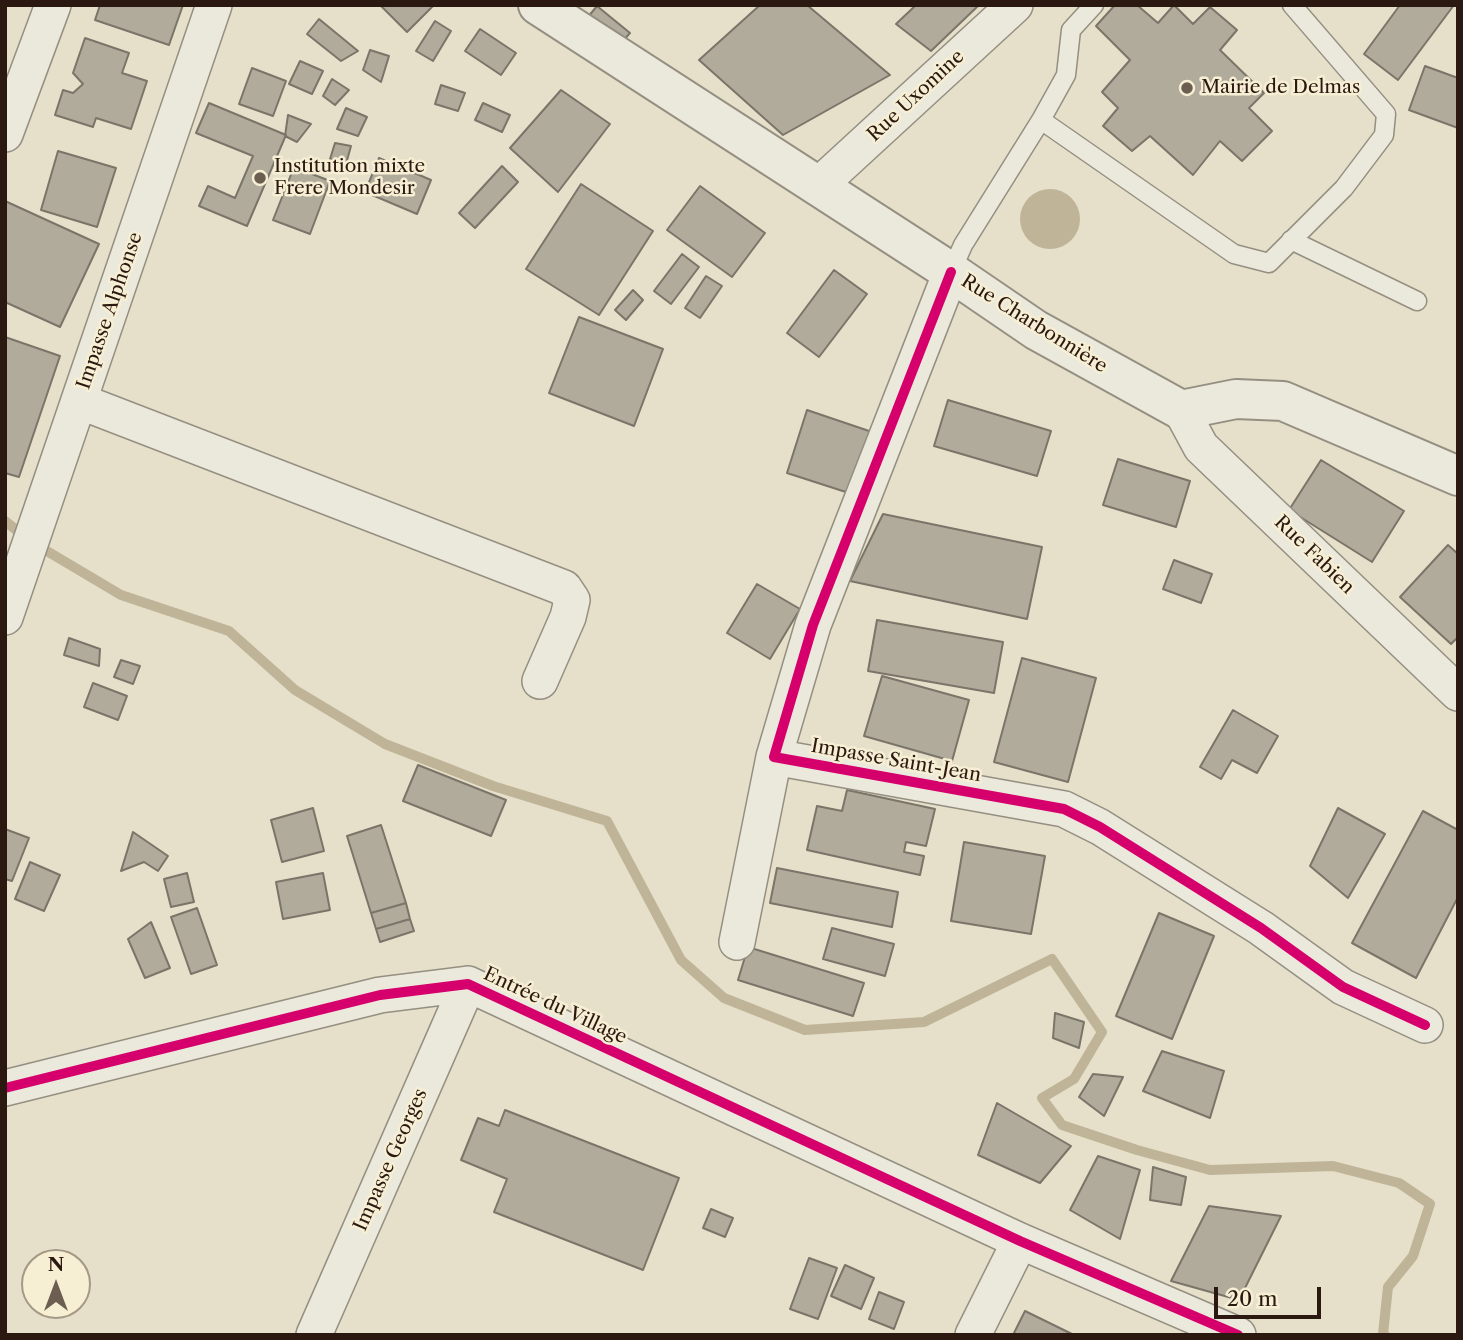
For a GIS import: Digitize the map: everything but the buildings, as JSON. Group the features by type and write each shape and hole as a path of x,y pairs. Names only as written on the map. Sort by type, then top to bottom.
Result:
{"street":[{"path":"5,134 52,5"},
{"name":"Impasse Alphonse","path":"5,617 215,5"},
{"name":"Rue Charbonnière","path":"538,5 951,272 1036,330 1181,411"},
{"name":"Rue Uxomine","path":"817,187 1014,5"},
{"path":"737,942 774,757 813,625 951,272"},
{"path":"1181,411 1237,399 1283,401 1458,476"},
{"path":"79,401 564,588 572,600 568,617 540,681"},
{"name":"Rue Fabien","path":"1181,411 1201,447 1458,693"},
{"name":"Impasse Saint-Jean","path":"774,757 1064,810 1100,827 1261,928 1343,987 1424,1025"},
{"name":"Entrée du Village","path":"5,1088 380,995 468,984 1020,1241 1238,1335"},
{"name":"Impasse Georges","path":"314,1335 468,984"},
{"path":"973,1335 1020,1241"}],"lane":[{"path":"951,272 963,245 1066,75 1071,30 1094,5"},
{"path":"1041,120 1234,254 1269,263 1344,188 1384,135 1386,114 1292,5"},
{"path":"1291,240 1417,301"}],"shaded area":[{"path":"1044,189 1056,189 1075,202 1080,219 1078,231 1067,244 1056,249 1044,249 1025,236 1020,225 1020,213 1033,194"}],"waterway":[{"path":"5,521 30,541 121,595 229,631 295,690 385,744 493,786 607,821 681,960 724,998 805,1030 924,1022 1052,959 1102,1032 1074,1079 1042,1098 1062,1125 1137,1150 1210,1170 1333,1166 1399,1183 1430,1204 1413,1256 1388,1287 1385,1335"}],"cycle path":[{"path":"951,272 813,625 774,757 1064,809 1100,827 1261,928 1343,987 1425,1025"},
{"path":"5,1088 380,995 468,984 1020,1241 1238,1335"}],"place":[{"name":"Mairie de Delmas","path":"1187,88"},
{"name":"Institution mixte Frere Mondesir","path":"260,178"}]}
